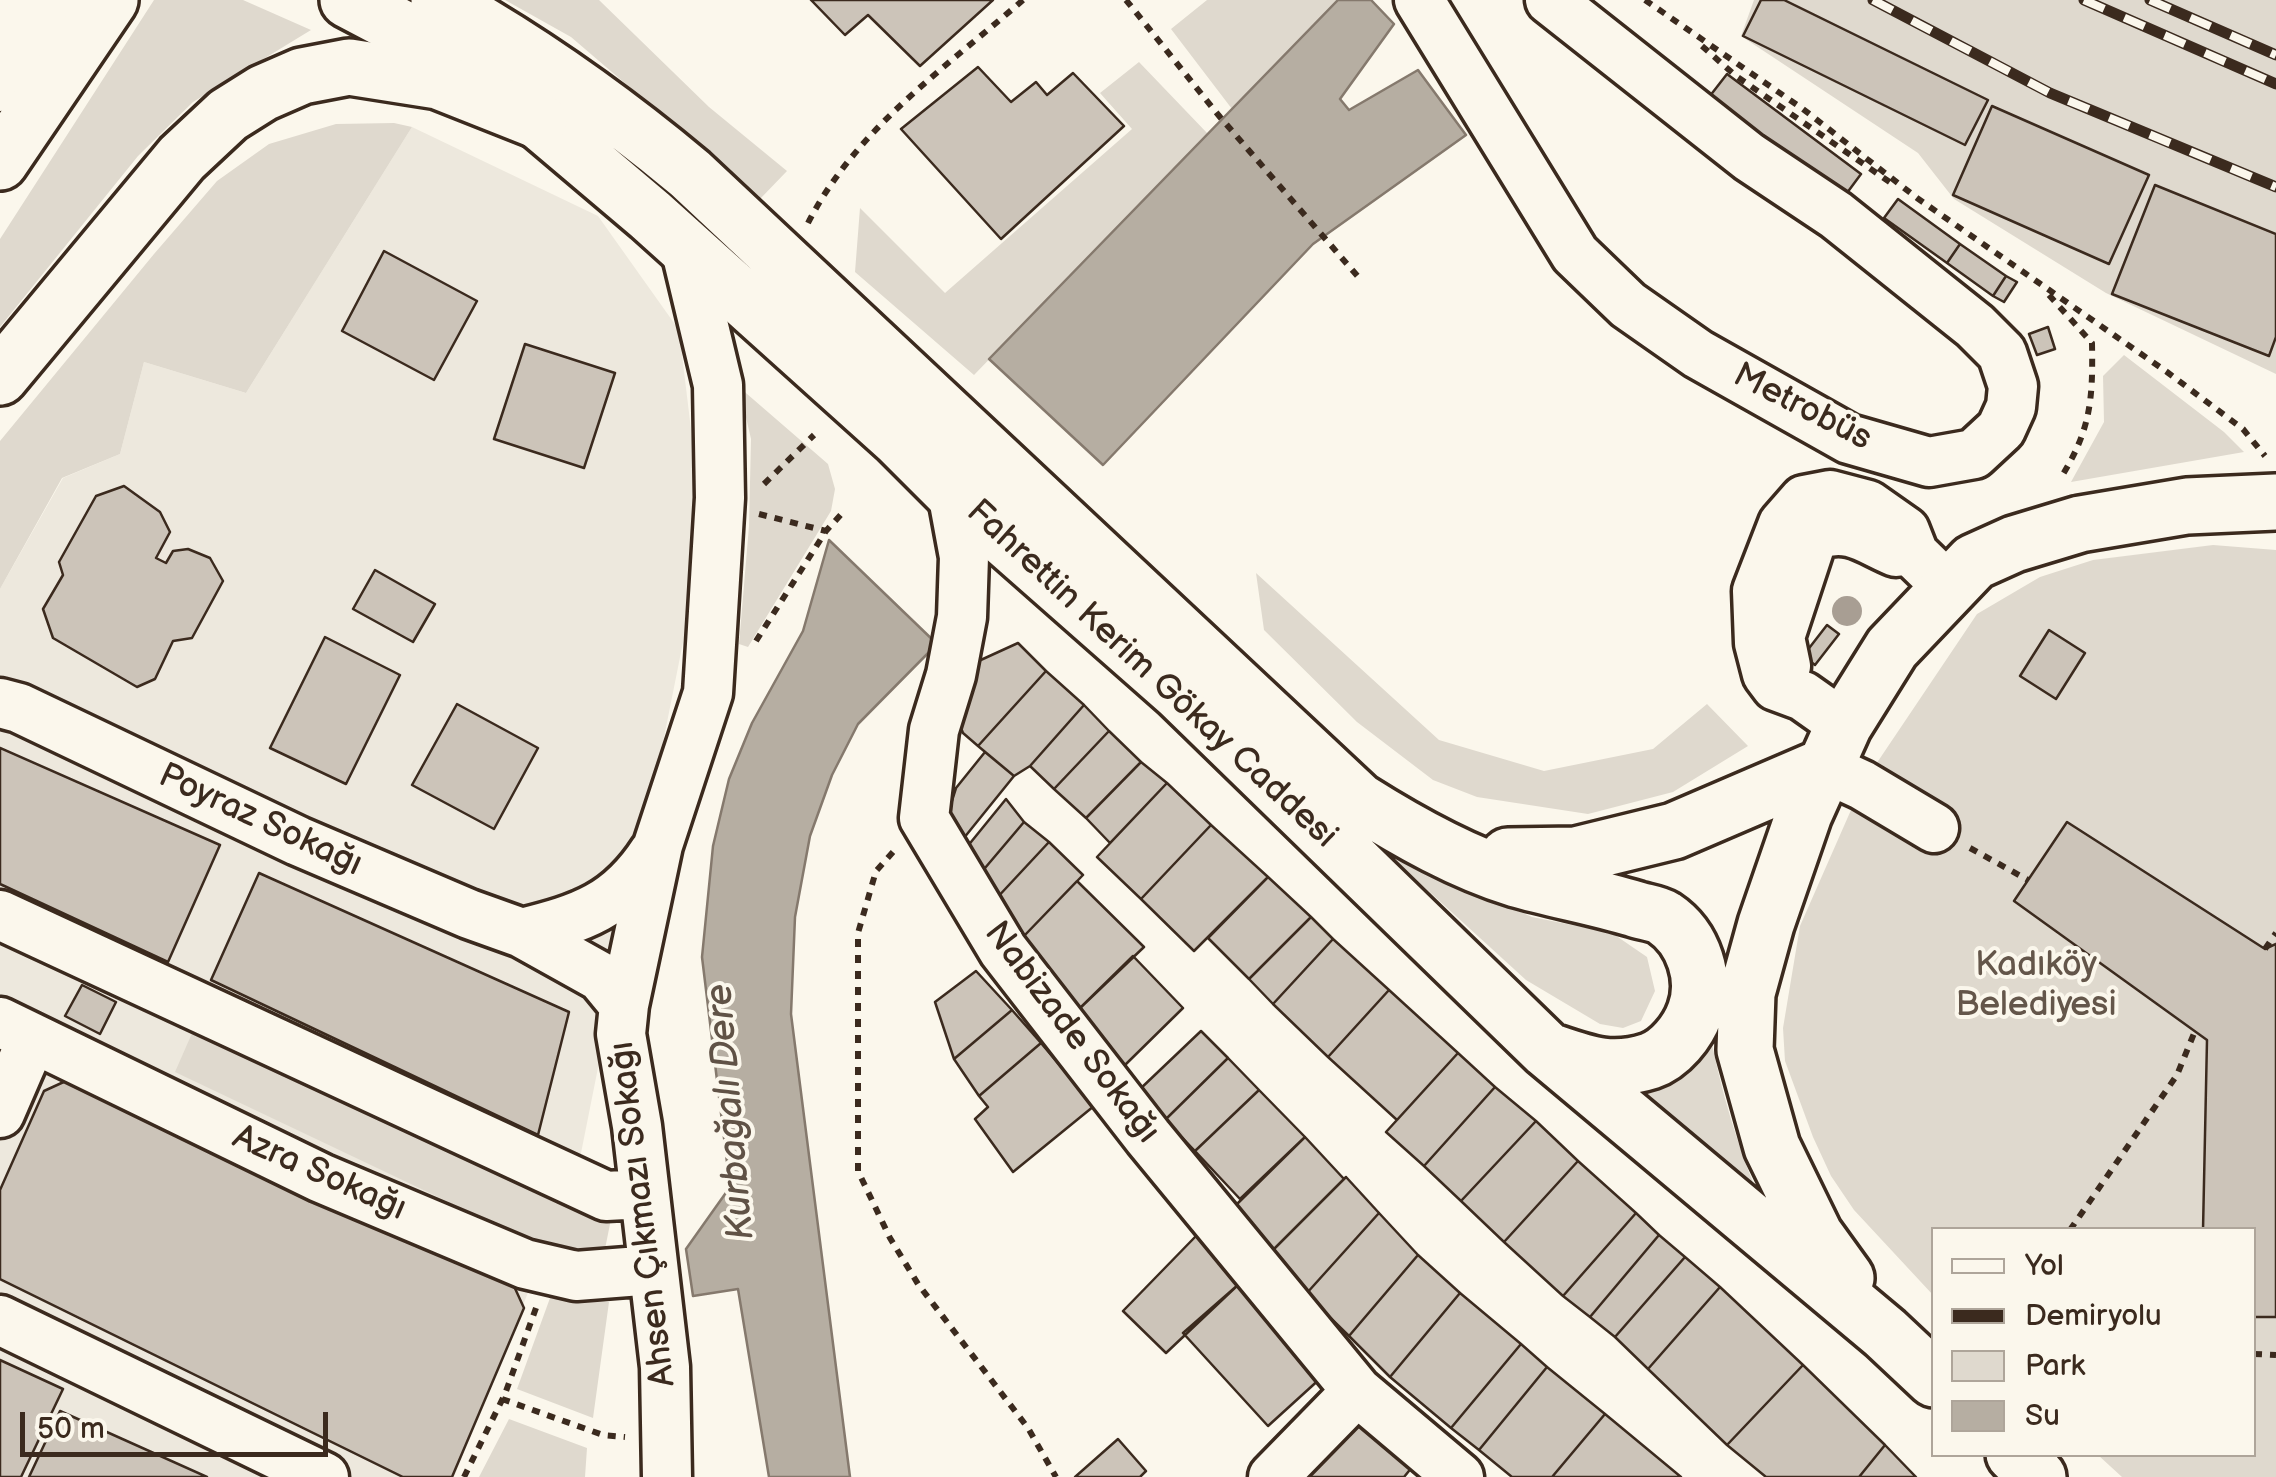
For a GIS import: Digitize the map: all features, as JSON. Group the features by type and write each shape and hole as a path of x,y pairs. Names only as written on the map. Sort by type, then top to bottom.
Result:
{"main road":[{"path":"0,162 110,0"},
{"name":"Fahrettin Kerim Gökay Caddesi","path":"348,0 424,40 539,121 685,247 899,439 952,492 1179,692 1547,1050 1886,1334 1931,1376"},
{"name":"Fahrettin Kerim Gökay Caddesi","path":"439,0 536,57 615,112 690,174 1359,801 1400,826 1512,878 1588,895 1663,918 1686,943 1700,971 1699,1001 1690,1026 1662,1057 1636,1066 1598,1068 1547,1050"},
{"path":"0,377 182,158 228,115 264,93 302,76 349,67 438,81 539,121"},
{"path":"1461,856 1576,855 1674,830 1824,729 1892,648 1932,571 1974,562 2014,544 2080,524 2186,506 2274,484"},
{"path":"1824,729 1747,993 1744,1050 1772,1147 1816,1235 1886,1334"},
{"path":"2017,1457 2038,1477"}],"street":[{"path":"0,21 15,0"},
{"path":"0,87 60,0"},
{"name":"Metrobüs","path":"1419,0 1575,254 1628,305 1698,354 1849,439 1929,462 1974,454 2001,429 2013,386 2002,354 1975,326 1836,215 1749,157 1550,0"},
{"name":"Ahsen Çıkmazı Sokağı","path":"666,1458 664,1367 621,1034 658,845 708,693 719,530 718,385 685,247"},
{"path":"924,818 934,730 951,675 962,617 964,558 952,492"},
{"path":"1932,571 1905,531 1868,505 1830,495 1804,500 1782,524 1757,592 1760,643 1767,674 1824,729 1862,785 1932,830"},
{"name":"Poyraz Sokağı","path":"0,703 20,708 298,841 522,933 601,976 624,1005"},
{"name":"Nabizade Sokağı","path":"924,818 1003,950 1148,1137 1357,1390 1459,1477"},
{"path":"522,933 566,922 606,905 637,878 658,845"},
{"path":"0,914 606,1196 644,1194"},
{"path":"0,1113 16,1030"},
{"name":"Azra Sokağı","path":"16,1030 321,1178 525,1264 576,1276 653,1270"},
{"path":"0,1320 324,1477"},
{"path":"1273,1477 1357,1390"}],"path":[{"path":"786,264 830,184 860,146 895,109 1022,0"},
{"path":"1126,0 1360,280"},
{"path":"1645,0 2243,429 2274,484"},
{"path":"2042,286 2092,343 2093,403 2073,458 2057,484"},
{"path":"750,496 814,435"},
{"path":"750,651 826,530 845,510"},
{"path":"755,513 826,530"},
{"path":"924,818 876,871 858,933 858,1171 890,1238 918,1284 1028,1428 1056,1477"},
{"path":"1932,830 2028,880"},
{"path":"2265,950 2276,932"},
{"path":"2072,1227 2177,1075 2195,1031"},
{"path":"464,1477 502,1399 536,1314 541,1268"},
{"path":"502,1399 666,1458"}],"shaded area":[{"path":"412,127 598,216 679,330 704,537 578,1168 454,1477 0,1477 0,589 63,478 120,454 144,362 246,393"}],"green space":[{"path":"154,0 243,0 311,30 193,102 138,156 0,327 0,239"},
{"path":"505,0 599,0 709,107 787,171 760,199 571,37"},
{"path":"1207,0 1338,0 1232,109 1171,29"},
{"path":"1754,0 2276,0 2276,374 2106,293 1954,199 1918,153 1741,36"},
{"path":"1139,62 1208,134 974,375 855,272 860,208 945,293 1132,129 1100,93"},
{"path":"394,123 412,127 246,393 144,362 120,454 62,478 0,589 0,441 154,254 217,181 269,144 336,124"},
{"path":"2124,355 2244,452 2071,482 2104,422 2103,376"},
{"path":"739,387 828,464 835,489 831,511 748,647 739,644 749,526 751,439"},
{"name":"Kadıköy Belediyesi","path":"2213,545 2276,550 2276,1477 2122,1477 2100,1457 2256,1457 2256,1227 1931,1227 1931,1293 1854,1210 1831,1176 1785,1061 1783,1028 1800,926 1862,785 1977,614 2040,577 2093,560"},
{"path":"1256,573 1439,740 1544,771 1653,749 1707,704 1748,746 1673,792 1588,814 1477,797 1433,780 1357,722 1264,630"},
{"path":"1388,854 1532,917 1612,933 1647,957 1655,991 1641,1021 1623,1028 1600,1024 1526,980"},
{"path":"1708,1023 1731,1119 1765,1211 1627,1097 1657,1087"},
{"path":"193,1031 611,1219 604,1254 554,1252 175,1072"},
{"path":"550,1298 609,1302 593,1418 517,1389"},
{"path":"509,1419 587,1448 585,1477 479,1477"}],"water":[{"path":"1338,0 1371,0 1394,24 1340,99 1349,110 1418,70 1466,135 1313,244 1103,465 989,359"},
{"name":"Kurbağalı Dere","path":"829,540 937,644 858,724 832,775 810,836 795,917 791,1014 850,1477 769,1477 738,1289 693,1296 686,1249 730,1187 702,957 713,846 729,779 752,723 803,631"}],"building":[{"path":"811,0 993,0 920,66 868,15 845,35"},
{"path":"1761,0 1784,0 1988,100 1965,145 1743,36"},
{"path":"978,67 1011,102 1036,82 1047,95 1073,73 1124,126 1001,239 901,129"},
{"path":"1727,74 1861,174 1841,201 1706,101"},
{"path":"1992,106 2149,175 2109,264 1953,195"},
{"path":"2155,185 2276,234 2276,337 2269,356 2112,294"},
{"path":"1898,199 1960,244 1947,263 1884,218"},
{"path":"1960,244 2006,276 1993,296 1947,263"},
{"path":"384,251 477,301 434,380 342,331"},
{"path":"2006,276 2017,282 2004,302 1993,296"},
{"path":"2048,327 2055,349 2037,355 2029,334"},
{"path":"525,344 615,373 584,468 494,439"},
{"path":"124,486 160,512 170,532 156,558 166,563 173,551 188,549 210,558 223,581 192,638 173,641 155,679 137,687 53,638 43,609 63,575 59,562 96,496"},
{"path":"375,570 435,604 413,642 353,609"},
{"path":"1827,625 1839,634 1815,665 1803,656"},
{"path":"2049,630 2085,653 2056,699 2020,676"},
{"path":"325,637 400,675 346,784 270,748"},
{"path":"1018,643 1046,671 978,746 963,733 957,718 972,664"},
{"path":"1046,671 1084,705 1030,766 1014,776 978,746"},
{"path":"457,704 538,748 494,829 412,785"},
{"path":"1084,705 1109,731 1054,789 1030,766"},
{"path":"1109,731 1141,762 1086,818 1054,789"},
{"path":"0,748 220,845 168,962 0,884"},
{"path":"985,752 1014,776 955,849 943,829 956,788"},
{"path":"1141,762 1167,783 1110,843 1086,818"},
{"path":"1167,783 1211,825 1141,899 1097,857"},
{"path":"1006,799 1024,822 974,881 958,858"},
{"path":"1024,822 1049,842 994,901 974,881"},
{"path":"2067,822 2265,949 2276,944 2276,1317 2256,1317 2256,1227 2203,1227 2207,1040 2014,901"},
{"path":"1211,825 1268,877 1194,951 1141,899"},
{"path":"1049,842 1083,875 1024,936 994,901"},
{"path":"259,873 569,1012 538,1135 211,980"},
{"path":"1268,877 1311,917 1249,979 1208,938"},
{"path":"1077,881 1144,947 1077,1011 1024,936"},
{"path":"1311,917 1333,939 1273,1004 1249,979"},
{"path":"1333,939 1389,990 1328,1057 1273,1004"},
{"path":"1133,956 1183,1008 1124,1066 1077,1011"},
{"path":"976,971 1012,1010 954,1059 935,1002"},
{"path":"82,985 116,1002 100,1034 65,1016"},
{"path":"1389,990 1458,1053 1397,1120 1328,1057"},
{"path":"1012,1010 1041,1043 979,1096 954,1059"},
{"path":"1201,1031 1228,1058 1165,1120 1138,1091"},
{"path":"1041,1043 1094,1106 1013,1172 975,1119 988,1107 979,1096"},
{"path":"1458,1053 1495,1087 1424,1166 1386,1132"},
{"path":"1228,1058 1259,1090 1195,1151 1165,1120"},
{"path":"68,1080 513,1284 524,1308 452,1477 403,1477 0,1279 0,1190 44,1091"},
{"path":"1495,1087 1536,1121 1461,1201 1424,1166"},
{"path":"1259,1090 1305,1137 1240,1199 1195,1151"},
{"path":"1536,1121 1578,1161 1504,1242 1461,1201"},
{"path":"1305,1137 1344,1179 1272,1251 1236,1205"},
{"path":"1578,1161 1636,1213 1563,1296 1504,1242"},
{"path":"1346,1177 1379,1213 1306,1294 1272,1251"},
{"path":"1379,1213 1418,1255 1349,1336 1306,1294"},
{"path":"1636,1213 1659,1235 1590,1317 1563,1296"},
{"path":"1659,1235 1685,1257 1615,1337 1590,1317"},
{"path":"1196,1236 1239,1284 1166,1353 1123,1311"},
{"path":"1418,1255 1460,1293 1390,1377 1349,1336"},
{"path":"1685,1257 1720,1287 1648,1369 1615,1337"},
{"path":"1239,1284 1323,1376 1268,1426 1183,1333"},
{"path":"1720,1287 1803,1365 1727,1445 1648,1369"},
{"path":"1460,1293 1521,1344 1451,1428 1390,1377"},
{"path":"1521,1344 1547,1367 1479,1450 1451,1428"},
{"path":"0,1360 63,1389 21,1477 0,1477"},
{"path":"1803,1365 1885,1445 1859,1477 1766,1477 1727,1445"},
{"path":"1547,1367 1605,1414 1552,1477 1512,1477 1479,1450"},
{"path":"1355,1408 1417,1461 1404,1477 1293,1477"},
{"path":"60,1411 207,1477 29,1477"},
{"path":"1605,1414 1681,1477 1552,1477"},
{"path":"1118,1439 1146,1471 1140,1477 1075,1477"},
{"path":"1885,1445 1916,1477 1859,1477"}],"railway":[{"path":"1873,0 2050,93 2276,187"},
{"path":"2084,0 2276,84"},
{"path":"2150,0 2276,55"}]}
